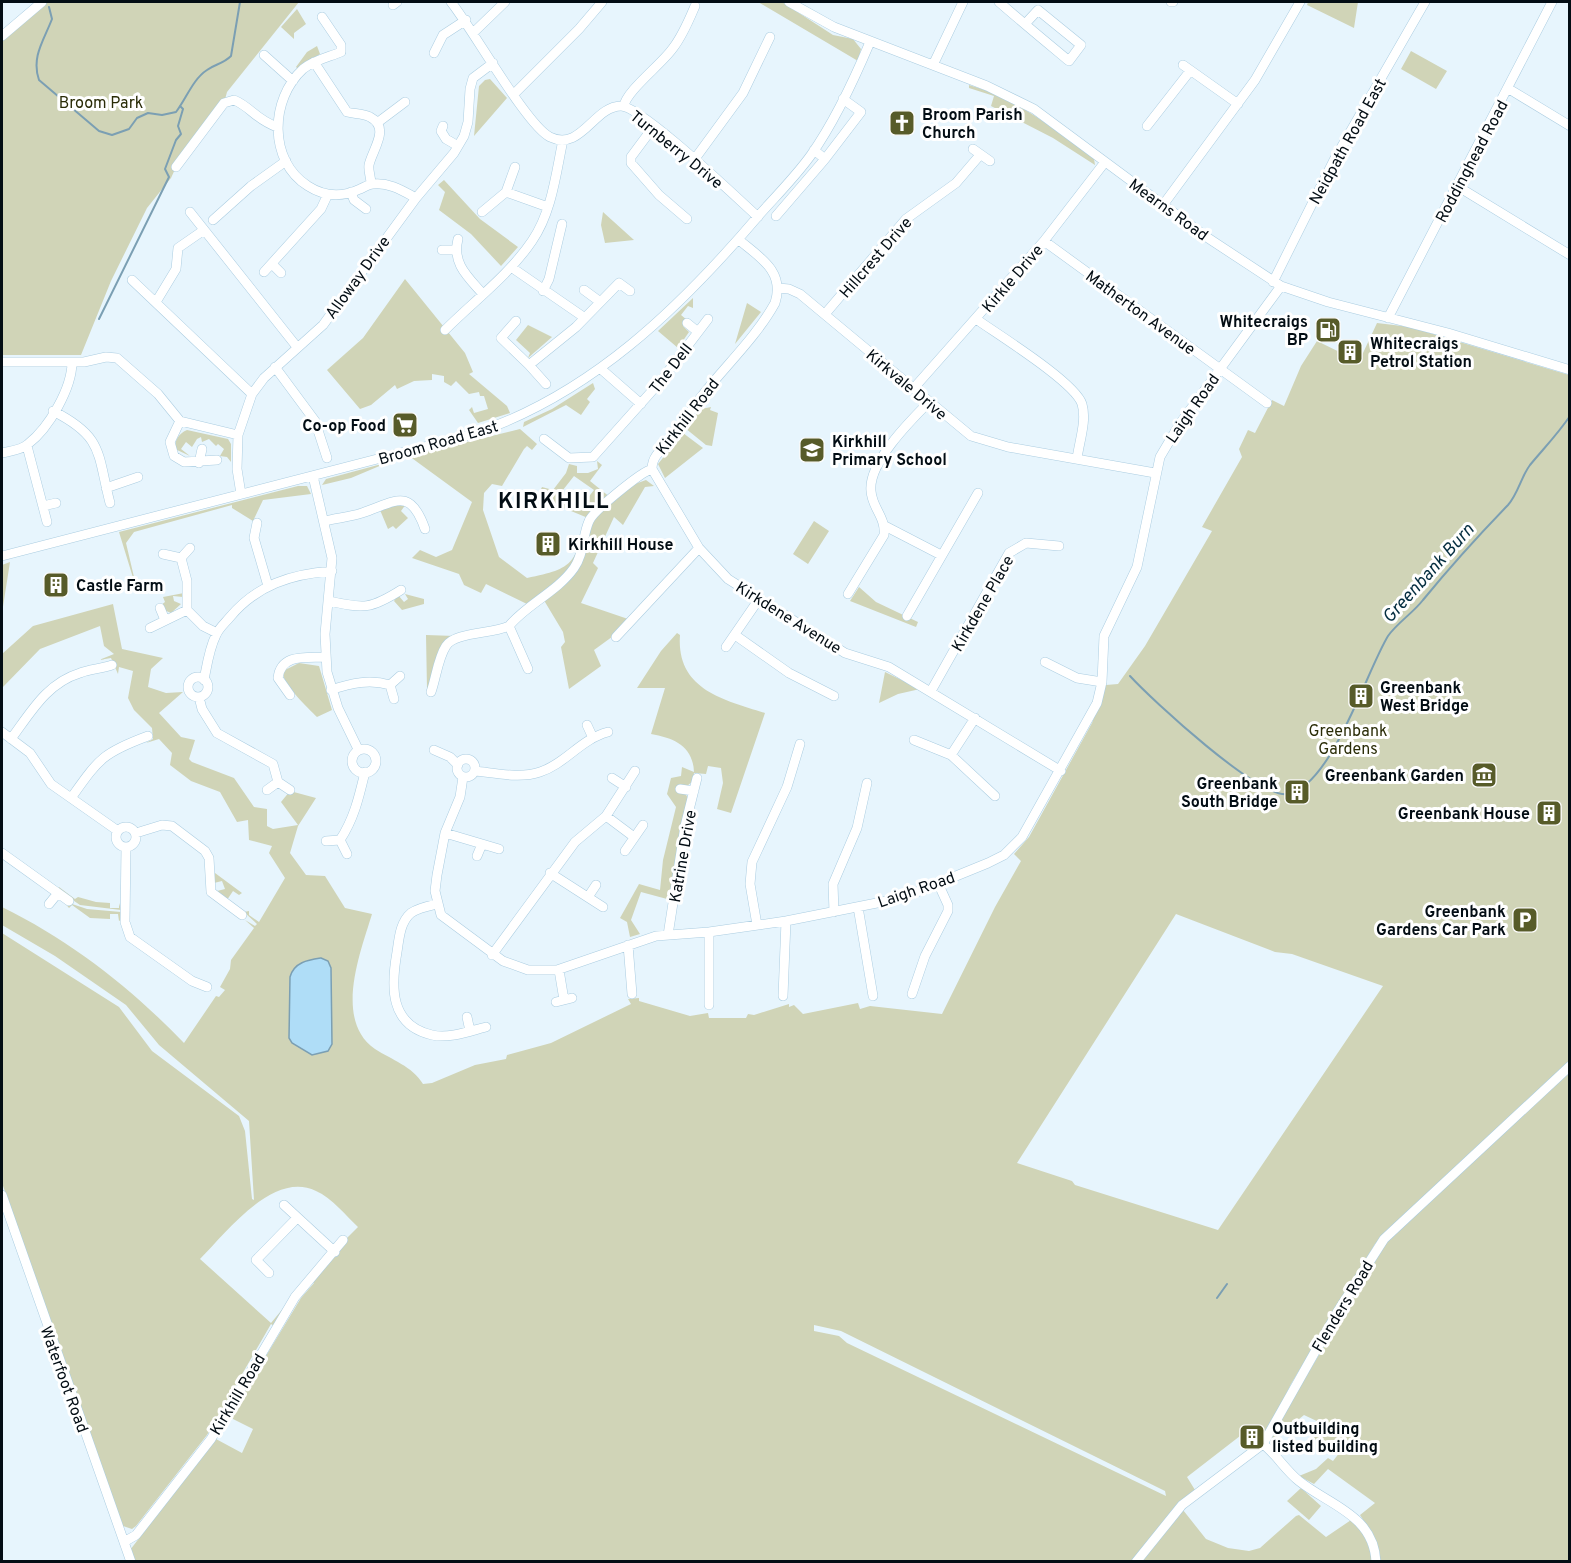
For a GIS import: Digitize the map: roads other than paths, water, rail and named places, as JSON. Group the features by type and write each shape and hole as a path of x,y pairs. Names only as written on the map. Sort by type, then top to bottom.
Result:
{"street":[{"path":"2,36 42,2"},
{"path":"445,330 511,267 533,240 548,207 563,140 547,135 514,94 466,20 451,2"},
{"path":"474,32 505,2"},
{"path":"514,94 579,29 602,2"},
{"name":"Mearns Road","path":"789,2 822,22 995,89 1026,105 1276,284 1569,370"},
{"path":"933,65 963,2"},
{"path":"999,2 1025,24 1069,61 1082,45 1038,10 1025,24"},
{"path":"1163,205 1255,80 1300,2"},
{"name":"Neidpath Road East","path":"1276,284 1334,160 1425,2"},
{"name":"Roddinghead Road","path":"1388,318 1509,89 1552,2"},
{"path":"624,106 627,96 649,76 674,47 696,6"},
{"path":"322,17 342,48 341,52 314,62 289,86 277,127 278,141 286,161 298,179 315,191 340,196 371,184 394,186 416,198"},
{"path":"434,53 443,35 466,20"},
{"path":"694,160 743,93 770,37"},
{"name":"Broom Road East","path":"2,556 499,426 556,399 601,369 692,291 739,240 814,150 843,99 870,42"},
{"path":"264,55 293,81"},
{"path":"314,62 347,112 365,115 377,123 380,132 379,142 368,168 371,184"},
{"name":"Alloway Drive","path":"242,494 237,469 238,435 252,393 275,367 323,325 416,198 458,146 468,122 473,78 493,63"},
{"path":"1148,126 1186,68 1238,104"},
{"path":"1509,89 1569,126"},
{"path":"776,216 825,159 861,112 843,99"},
{"path":"176,167 224,103 234,100 241,103 260,121 277,127"},
{"path":"377,123 405,102"},
{"name":"Turnberry Drive","path":"563,140 578,135 609,110 624,106 654,126 758,217"},
{"path":"443,126 441,131 446,139 458,146"},
{"path":"654,126 631,157 631,163 659,195 687,219"},
{"path":"814,150 825,159"},
{"name":"Hillcrest Drive","path":"825,314 906,219 956,183 976,152 990,161"},
{"path":"213,220 251,186 286,161"},
{"name":"Kirkle Drive","path":"913,388 1044,241 1105,162"},
{"path":"482,212 506,192 515,167"},
{"path":"1457,186 1569,255"},
{"path":"351,192 354,200 366,209"},
{"path":"506,192 548,207"},
{"path":"264,272 321,209 328,194"},
{"path":"190,212 297,347"},
{"path":"543,291 549,279 562,224"},
{"path":"156,302 176,269 178,248 204,230"},
{"path":"458,239 455,250 459,267 482,294"},
{"path":"739,240 768,263 776,277 778,288"},
{"name":"Matherton Avenue","path":"1044,241 1267,403"},
{"path":"442,250 455,250"},
{"path":"272,264 281,273"},
{"path":"511,267 585,318"},
{"path":"132,279 252,393"},
{"path":"529,365 585,318 598,302 619,283 630,291"},
{"name":"Laigh Road","path":"437,904 441,915 450,924 492,954 514,966 528,970 559,970 628,945 668,935 709,932 786,921 902,898 988,863 1014,847 1061,771 1097,702 1102,682 1104,636 1137,567 1155,472 1168,441 1220,369 1276,284"},
{"name":"Kirkvale Drive","path":"778,288 794,291 825,314 961,430 990,443 1155,472"},
{"name":"Kirkhill Road","path":"431,692 446,644 457,637 496,632 509,626 574,568 582,553 584,538 594,513 635,478 652,469 654,459 665,443 678,432 682,422 702,394 770,313 778,288"},
{"path":"584,290 598,302"},
{"name":"The Dell","path":"544,439 569,458 593,457 641,404 708,319"},
{"path":"976,319 1064,382 1079,397 1083,423 1077,459"},
{"path":"516,321 501,338 546,384"},
{"name":"The Dell","path":"687,323 698,332"},
{"path":"2,362 72,362 106,357 117,358 158,393 180,421 238,435"},
{"path":"2,453 27,446 66,392 72,375 72,362"},
{"path":"275,367 315,420 327,458"},
{"name":"The Dell","path":"601,369 641,404"},
{"path":"929,402 893,442 875,473 870,491 885,526 941,555"},
{"path":"53,411 71,420 95,442 110,503"},
{"path":"180,421 170,442 172,453 184,462 199,463 217,460"},
{"path":"559,451 566,441"},
{"path":"27,446 47,522"},
{"path":"199,463 202,448"},
{"name":"Kirkdene Avenue","path":"652,469 699,548 719,571 759,599 845,652 889,667 1061,771"},
{"path":"313,476 331,546 332,571 325,657 331,690 358,749 372,753 377,759 373,771 365,772 356,769 351,761 358,749"},
{"path":"106,488 138,477"},
{"path":"907,616 978,493"},
{"path":"325,521 361,513 398,499 407,501 420,516 424,529"},
{"path":"43,506 56,503"},
{"path":"420,516 430,511"},
{"path":"257,523 254,538 268,586"},
{"path":"848,594 880,542 885,526"},
{"path":"242,538 254,538"},
{"name":"Kirkdene Place","path":"932,691 1009,554 1026,543 1054,542"},
{"path":"181,558 190,548"},
{"path":"622,635 666,581 699,548"},
{"path":"163,554 181,558"},
{"path":"181,558 187,581 187,610 203,626 217,633"},
{"path":"199,697 207,688 204,680 217,633 241,604 268,586 303,574 332,571"},
{"path":"329,601 366,608 401,590"},
{"path":"388,598 395,608"},
{"path":"726,647 759,599"},
{"path":"160,608 165,620"},
{"path":"150,628 187,610"},
{"path":"509,626 528,669"},
{"path":"735,635 789,673 829,690"},
{"path":"510,656 521,651"},
{"path":"290,695 278,678 279,671 288,661 325,657"},
{"path":"11,739 44,694 59,682 81,672 112,666"},
{"path":"1049,668 1077,678 1102,682"},
{"path":"390,685 400,676"},
{"path":"199,697 191,694 188,685 194,678 204,680"},
{"path":"267,680 278,678"},
{"path":"331,690 365,681 390,685"},
{"path":"390,685 394,699"},
{"path":"199,697 202,709 217,733 268,759 276,770 278,782 290,790"},
{"path":"951,755 975,718"},
{"path":"587,725 593,738"},
{"path":"2,732 30,753 51,784 118,831"},
{"path":"475,771 522,775 538,773 593,738 608,732"},
{"path":"71,798 95,764 111,751 148,736"},
{"path":"914,740 926,740 951,755 992,790"},
{"path":"757,925 750,884 752,862 778,809 795,748"},
{"path":"434,750 450,757 458,765 458,771 463,777 460,797 445,834 435,891 437,904 411,913 403,923 392,982 396,1006 411,1026 433,1035 486,1027"},
{"path":"458,765 468,760 473,763 475,771"},
{"path":"463,777 471,776 475,771"},
{"path":"492,954 575,842 606,816 635,771"},
{"path":"340,840 356,810 365,772"},
{"path":"612,778 626,787"},
{"name":"Katrine Drive","path":"668,935 685,826 697,778"},
{"path":"267,790 278,782"},
{"path":"834,912 833,884 868,802 867,783"},
{"path":"680,789 694,791"},
{"path":"606,816 634,837"},
{"path":"118,831 126,827 136,833 162,825 172,826 205,851 209,858 212,892 242,915"},
{"path":"626,851 643,825"},
{"path":"118,831 117,841 126,847"},
{"path":"126,847 134,843 136,833"},
{"path":"445,834 499,849"},
{"path":"326,841 340,840"},
{"path":"340,840 347,854"},
{"path":"477,856 482,844"},
{"path":"126,847 125,922 130,937 192,981 207,987"},
{"path":"2,853 69,901"},
{"path":"550,873 603,907"},
{"path":"911,988 948,911 948,905 938,883"},
{"path":"588,897 596,885"},
{"path":"49,904 58,893"},
{"path":"858,907 873,996"},
{"path":"783,996 789,984 786,921"},
{"path":"709,932 712,998"},
{"path":"620,985 632,989 628,945"},
{"path":"559,970 564,1000"},
{"path":"860,983 871,981"},
{"path":"467,1017 470,1031"},
{"name":"Flenders Road","path":"1136,1562 1182,1505 1263,1444 1332,1320 1384,1239 1569,1066"},
{"name":"Waterfoot Road","path":"2,1195 131,1562"},
{"path":"284,1205 335,1252"},
{"path":"269,1274 256,1260 297,1218"},
{"name":"Kirkhill Road","path":"124,1542 136,1534 211,1439 295,1297 343,1240"},
{"path":"1263,1444 1301,1483 1355,1517 1369,1535 1376,1562"}],"water":[{"path":"321,958 328,961 331,968 332,1044 328,1051 312,1055 292,1043 289,1038 290,977 298,965"}],"waterway":[{"path":"49,7 52,19 37,56 39,80 99,131 112,135 129,129 137,118 148,113 162,115 176,112 202,74 231,56 240,2"},
{"path":"99,319 169,177 165,169 176,140 181,134 178,126 183,109 180,106"},
{"name":"Greenbank Burn","path":"1130,676 1206,746 1254,781 1274,792 1288,794 1304,786 1319,771 1333,750 1388,636 1419,605 1508,505 1530,465 1570,416"},
{"path":"1217,1298 1227,1284"}],"place":[{"name":"Broom Parish Church","path":"902,123"},
{"name":"Whitecraigs BP","path":"1328,330"},
{"name":"Whitecraigs Petrol Station","path":"1350,352"},
{"name":"Co-op Food","path":"405,425"},
{"name":"Kirkhill Primary School","path":"812,450"},
{"name":"Kirkhill House","path":"548,544"},
{"name":"Castle Farm","path":"56,585"},
{"name":"Greenbank West Bridge","path":"1361,696"},
{"name":"Greenbank Garden","path":"1484,775"},
{"name":"Greenbank South Bridge","path":"1297,792"},
{"name":"Greenbank House","path":"1549,813"},
{"name":"Greenbank Gardens Car Park","path":"1525,920"},
{"name":"Outbuilding listed building","path":"1252,1437"}],"district":[{"name":"KIRKHILL","path":"554,500"}],"park label":[{"name":"Broom Park","path":"101,102"},
{"name":"Greenbank Gardens","path":"1348,739"}]}
